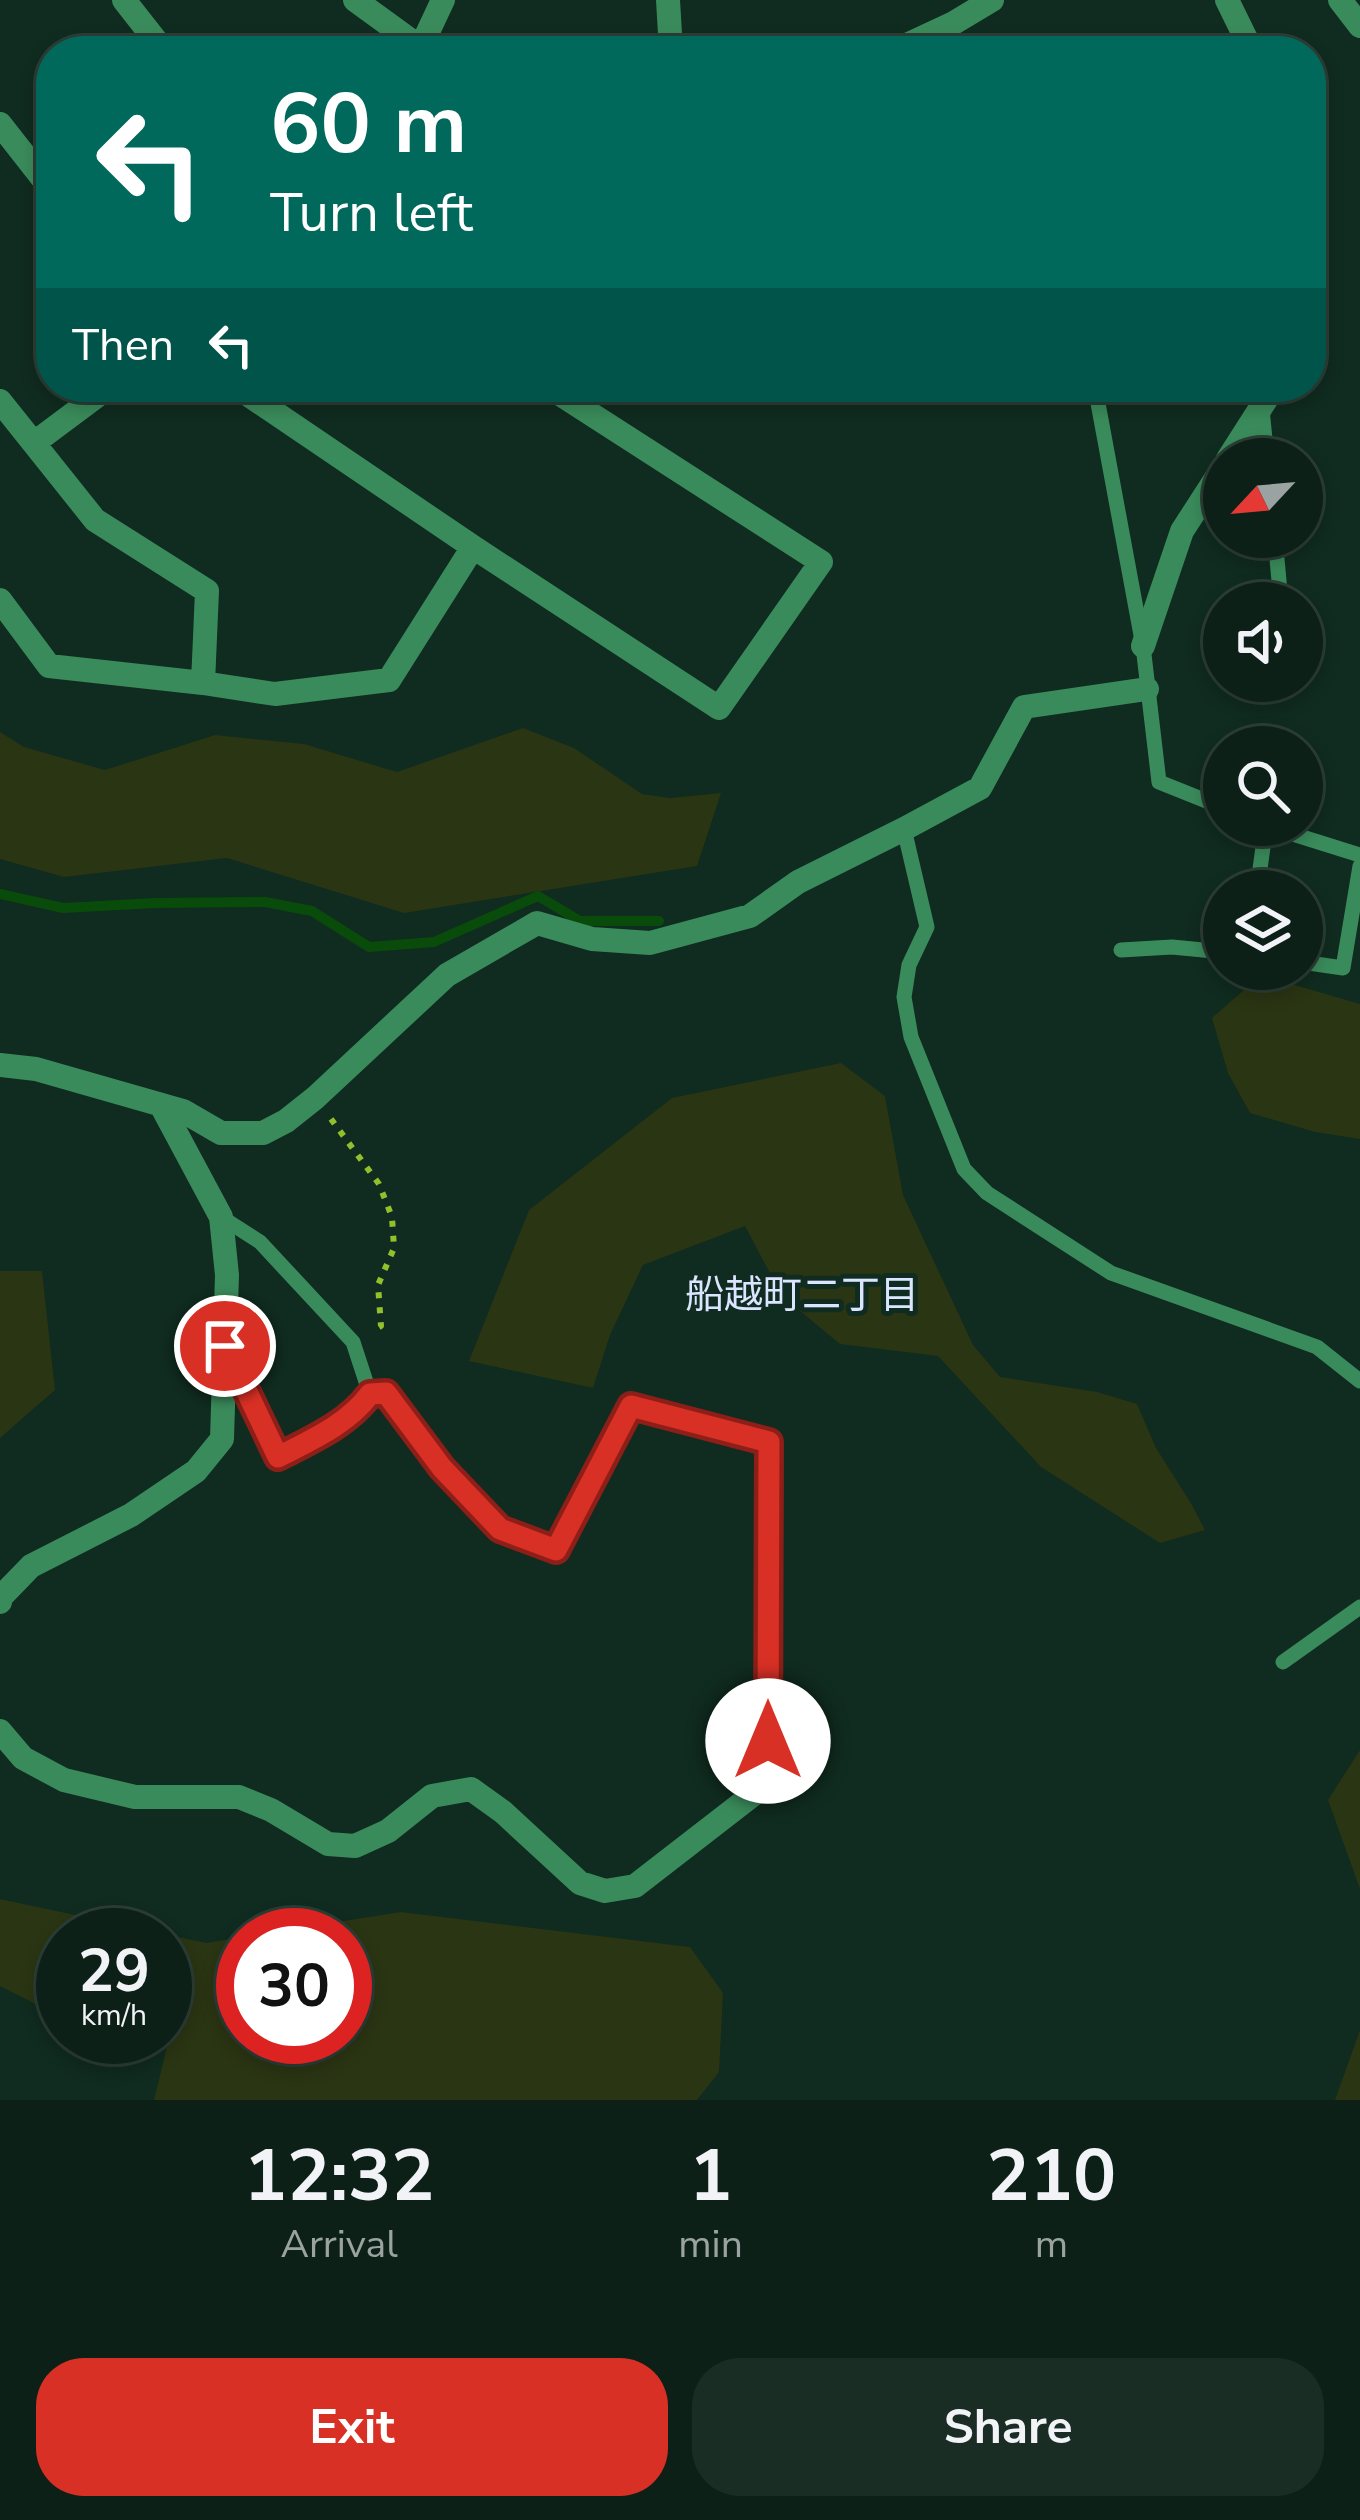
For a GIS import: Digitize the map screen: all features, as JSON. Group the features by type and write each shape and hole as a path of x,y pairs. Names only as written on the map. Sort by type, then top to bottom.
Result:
{"street":[{"path":"124,0 152,36"},
{"path":"355,0 402,36"},
{"path":"426,36 443,0"},
{"path":"668,0 670,36"},
{"path":"926,36 992,0"},
{"path":"1227,0 1245,36"},
{"path":"1340,0 1360,26"},
{"path":"0,124 36,170"},
{"path":"0,401 95,520 207,591 203,683"},
{"path":"34,443 89,402"},
{"path":"259,402 718,708 821,562 572,402"},
{"path":"1242,438 1265,402"},
{"path":"1143,646 1182,531 1203,498"},
{"path":"0,600 49,666 275,694 388,680 473,547"},
{"path":"0,1065 36,1069 161,1105 221,1133 263,1133 315,1098 447,975 536,923 592,939 650,943 750,916 798,882 980,788 1024,706 1148,689"},
{"path":"0,1602 31,1566 131,1515 196,1471 222,1439 227,1275 221,1217 161,1105"},
{"path":"0,1731 23,1758 64,1780 135,1797 239,1797 328,1844 355,1846 388,1831 432,1796 471,1789 580,1883 605,1891 635,1886 768,1783 769,1442 631,1406 556,1550 500,1529 442,1468 386,1393 370,1394 358,1410 278,1457 225,1346"}],"lane":[{"path":"1098,402 1143,646 1159,782 1203,800"},
{"path":"1267,438 1268,402"},
{"path":"904,829 927,926 909,965 904,997 910,1037 964,1169 987,1192 1111,1274 1317,1347 1360,1382"},
{"path":"1323,843 1360,855"},
{"path":"1351,968 1360,866"},
{"path":"1121,950 1203,950"},
{"path":"221,1217 260,1241 353,1342 370,1394"},
{"path":"1283,1662 1360,1606"}],"path":[{"path":"315,1098 379,1184 392,1217 394,1248 378,1285 381,1325 353,1342"}],"green space":[{"path":"523,728 574,748 642,794 670,798 721,793 697,866 404,913 227,858 64,877 0,859 0,732 24,747 105,770 215,735 304,744 397,772"},
{"path":"1244,990 1312,990 1360,1004 1360,1139 1250,1113 1228,1073 1212,1018"},
{"path":"841,1063 885,1096 903,1195 973,1345 1000,1377 1097,1392 1137,1404 1156,1448 1205,1530 1160,1543 1041,1467 938,1356 840,1344 782,1296 745,1226 643,1265 610,1335 593,1388 469,1361 529,1210 672,1098"},
{"path":"0,1271 42,1271 55,1390 0,1438"},
{"path":"1360,1750 1360,1889 1328,1800"},
{"path":"0,1899 42,1908 36,1908 36,2004 0,1986"},
{"path":"401,1912 690,1947 723,1993 719,2072 697,2100 154,2100 163,2064 192,2064 192,1940 216,1941 216,2064 372,2064 372,1917"},
{"path":"1360,2030 1360,2100 1335,2100"}],"waterway":[{"path":"0,894 63,908 265,902 312,911 369,947 434,942 538,896 580,921 659,921"}],"district":[{"name":"船越町二丁目","path":"802,1295"}],"route":[{"path":"225,1346 278,1457 358,1410 370,1394 386,1393 442,1468 500,1529 556,1550 631,1406 769,1442 768,1741"}]}
